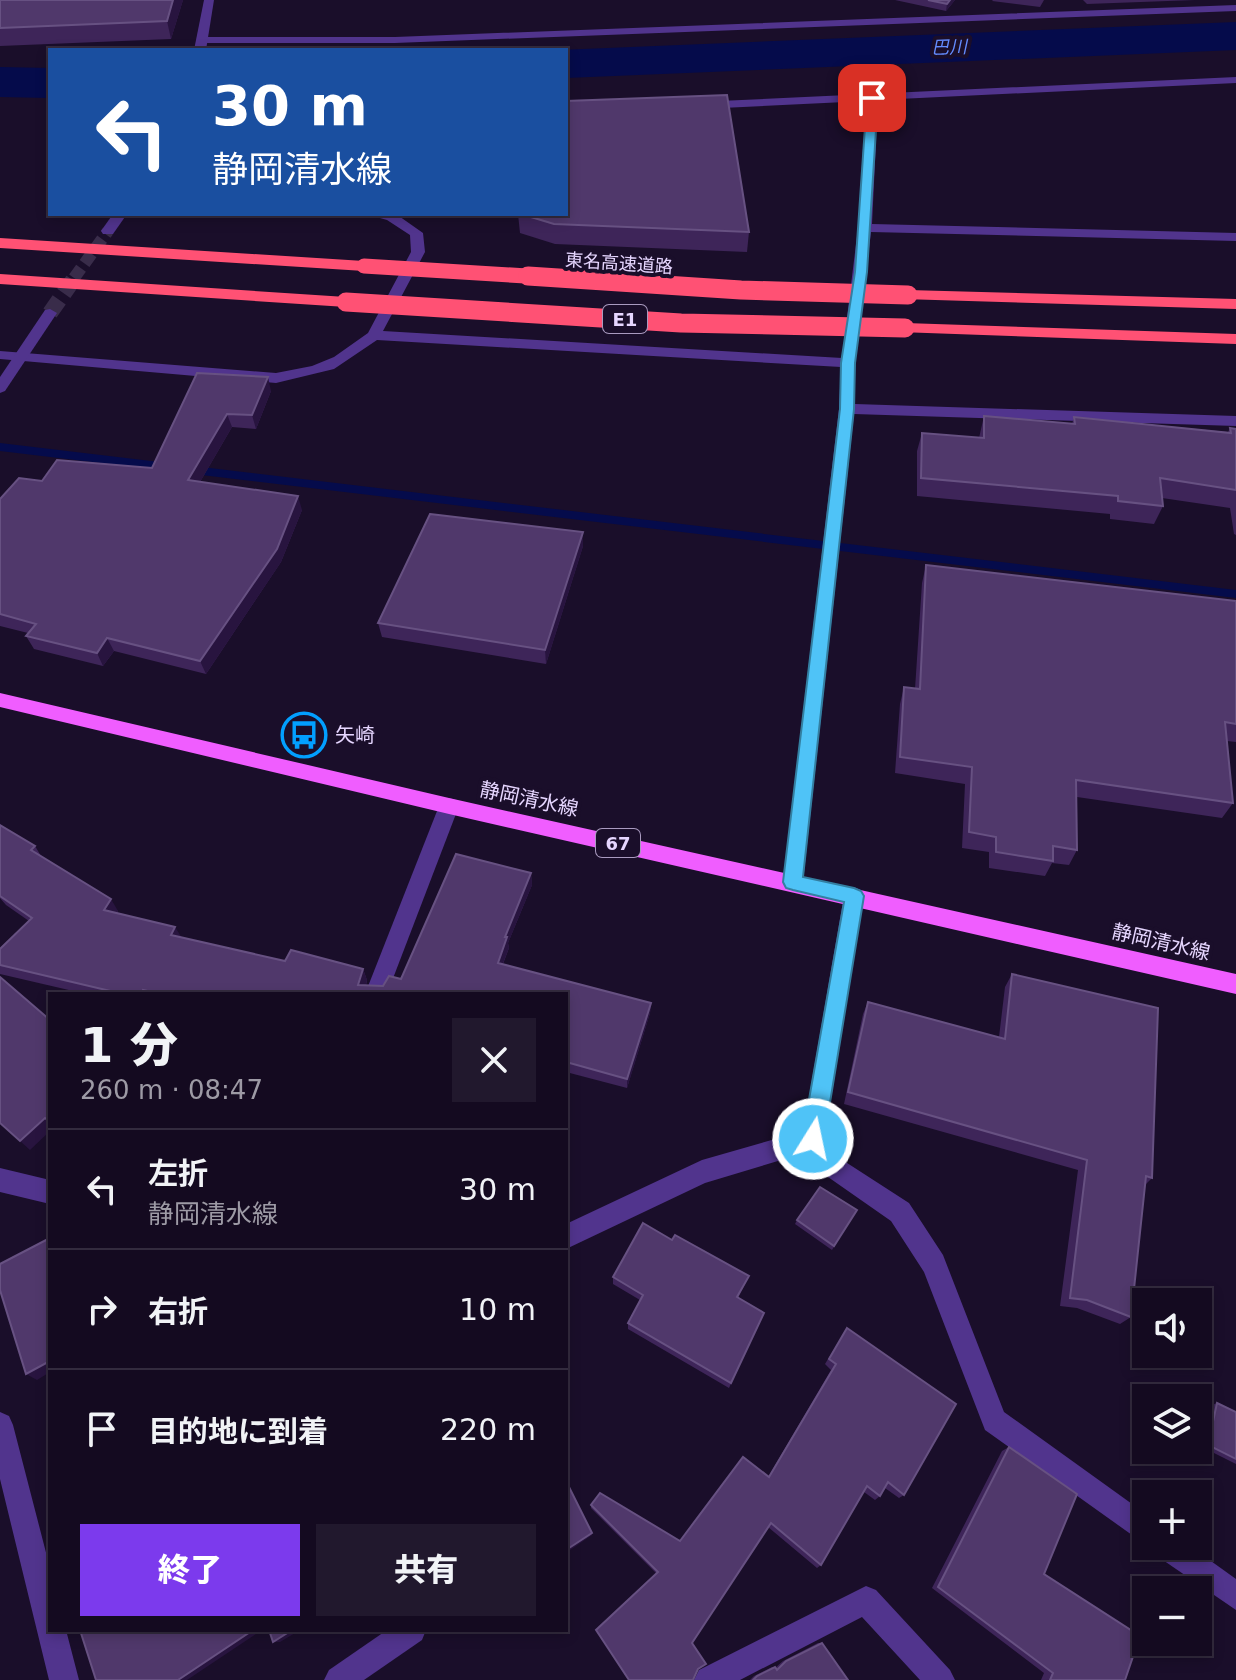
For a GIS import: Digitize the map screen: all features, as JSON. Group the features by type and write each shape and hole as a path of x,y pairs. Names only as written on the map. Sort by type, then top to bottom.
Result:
{"highway":[{"name":"東名高速道路","path":"0,243 741,290 1236,304"},
{"name":"E1","path":"0,279 681,323 1236,339"}],"main road":[{"name":"静岡清水線","path":"0,700 449,806 1236,984"}],"street":[{"path":"209,0 201,45 1236,8"},
{"path":"1053,14 1060,0"},
{"path":"689,106 1236,80"},
{"path":"793,882 847,409 848,363 865,228 872,98"},
{"path":"108,231 119,216"},
{"path":"0,355 276,378 316,372 348,358 374,335 418,252 416,233 385,216"},
{"path":"865,228 1236,237"},
{"path":"0,388 50,313"},
{"path":"374,335 848,363"},
{"path":"847,409 1236,421"},
{"path":"377,992 449,806"},
{"path":"854,896 813,1139 836,1169 900,1212 934,1264 994,1421 1132,1521"},
{"path":"568,1236 702,1172 813,1139"},
{"path":"0,1180 48,1192"},
{"path":"0,1425 48,1616"},
{"path":"1186,1560 1236,1596"},
{"path":"709,1680 866,1600 940,1680"},
{"path":"52,1632 64,1680"},
{"path":"339,1680 409,1632"}],"building":[{"path":"0,0 173,0 167,21 0,28"},
{"path":"928,0 950,0 947,4"},
{"path":"727,95 749,232 554,224 528,216 568,216 568,101"},
{"path":"197,373 268,377 252,415 227,414 188,480 298,496 277,549 200,661 107,638 97,653 26,636 36,624 0,614 0,499 19,478 42,481 57,460 152,468"},
{"path":"984,416 1075,424 1074,417 1231,433 1230,428 1236,429 1236,490 1160,478 1163,506 1118,501 1118,496 921,478 922,433 984,438"},
{"path":"430,514 583,532 545,650 378,623"},
{"path":"926,565 1236,601 1236,724 1225,722 1233,803 1076,780 1077,850 1053,846 1053,861 996,852 996,837 969,832 972,767 900,757 904,687 920,689"},
{"path":"0,825 35,846 31,850 111,899 104,910 175,927 171,935 285,961 291,950 363,969 358,985 383,986 389,976 401,979 456,854 531,873 498,963 651,1003 627,1079 568,1063 568,992 115,992 0,965 0,949 32,918 0,896"},
{"path":"1012,974 1158,1008 1152,1178 1146,1176 1131,1317 1087,1300 1070,1298 1087,1160 848,1092 868,1002 1005,1039"},
{"path":"0,977 48,1018 48,1120 45,1118 20,1141 0,1123"},
{"path":"820,1187 857,1210 834,1246 797,1220"},
{"path":"643,1223 672,1240 675,1235 749,1276 737,1297 764,1313 731,1383 628,1323 643,1295 613,1277"},
{"path":"48,1239 48,1362 26,1374 0,1290 0,1264"},
{"path":"847,1328 956,1404 904,1495 888,1482 880,1496 867,1486 821,1565 771,1523 692,1643 706,1664 698,1669 693,1680 629,1680 596,1630 658,1572 591,1505 600,1493 680,1541 743,1457 769,1477 836,1364 829,1359"},
{"path":"1217,1403 1236,1412 1236,1459 1212,1447"},
{"path":"1009,1447 1077,1494 1044,1574 1132,1631 1133,1656 1125,1680 1050,1680 1053,1673 938,1587"},
{"path":"568,1485 592,1533 568,1549"},
{"path":"81,1632 250,1632 178,1680 96,1680"},
{"path":"270,1632 289,1632 273,1642"},
{"path":"822,1643 848,1680 753,1680 775,1667 777,1670 786,1661"}],"waterway":[{"name":"巴川","path":"568,63 1236,36"},
{"name":"巴川","path":"0,82 48,83"},
{"path":"0,447 1236,594"}],"tunnel":[{"path":"74,278 108,231"},
{"path":"50,313 76,276"}],"place":[{"name":"矢崎","path":"304,735"}],"route":[{"path":"813,1139 854,896 793,882 847,409 848,363 861,272 872,98"}]}
